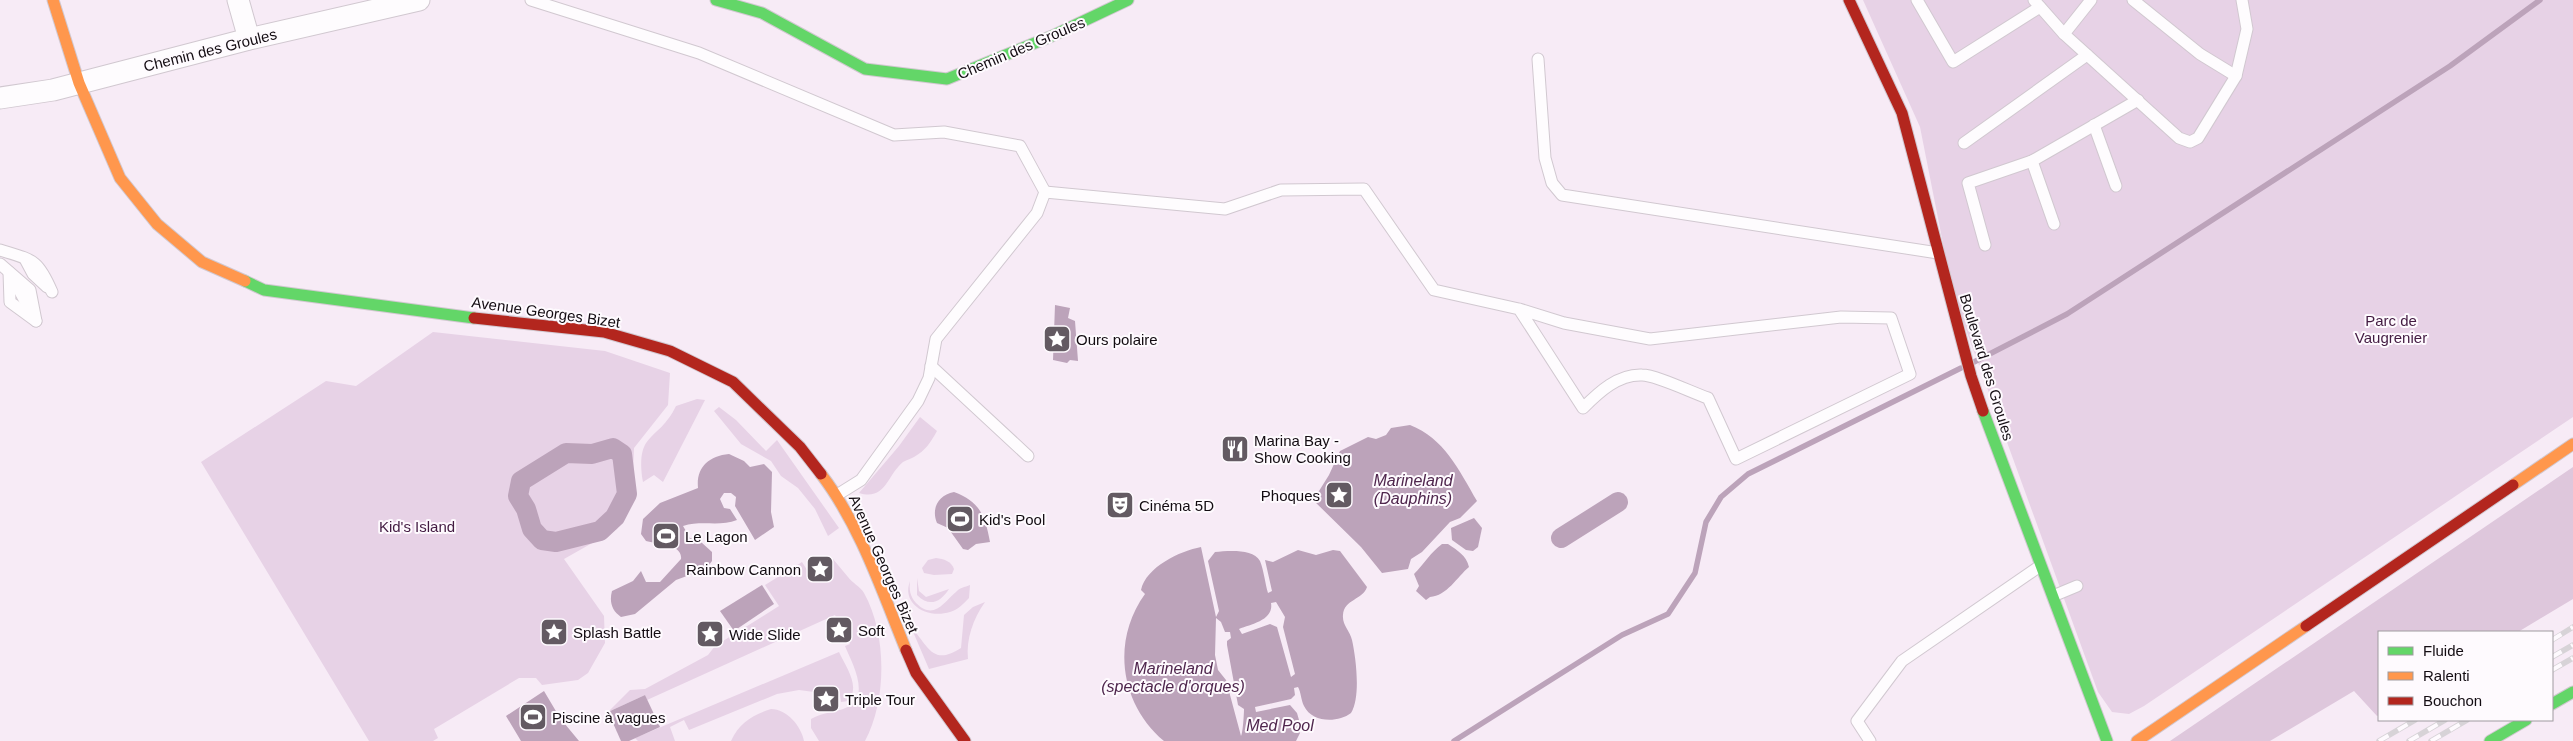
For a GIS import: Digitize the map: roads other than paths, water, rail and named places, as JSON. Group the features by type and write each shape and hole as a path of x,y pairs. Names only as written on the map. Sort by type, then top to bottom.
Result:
{"street":[{"name":"Avenue Georges Bizet","path":"53,0 78,83 120,178 157,224 202,262 264,290 428,313 604,332 670,351 733,382 800,446 836,496 868,559 916,673 965,741"},
{"path":"238,0 249,39"},
{"name":"Chemin des Groules","path":"0,98 53,90 249,39 419,0"},
{"name":"Chemin des Groules","path":"716,0 764,6 865,69 947,79 1052,36 1128,0"},
{"name":"Boulevard des Groules","path":"1849,0 1902,113 1971,376 2040,566 2107,741"},
{"path":"2137,741 2573,444"},
{"path":"2553,703 2573,692"},
{"path":"2490,741 2524,721"}],"lane":[{"path":"531,0 699,52 894,135 944,132 1020,146 1045,192 1037,213 936,338 929,378 918,401 861,480 836,496"},
{"path":"1917,0 1953,62 2037,3 2064,34 2087,55 2179,138 2190,142 2198,138 2236,76 2247,30 2242,0"},
{"path":"2064,34 2091,0"},
{"path":"2133,0 2200,54 2236,76"},
{"path":"1964,143 2087,55"},
{"path":"1538,59 1545,158 1552,183 1562,194 1938,253"},
{"path":"1985,245 1968,183 2032,160 2138,100"},
{"path":"2094,125 2116,186"},
{"path":"2032,160 2054,224"},
{"path":"1045,192 1225,209 1281,190 1364,189 1434,290 1519,309 1564,323 1650,338 1841,317 1891,318 1910,374 1736,459 1708,398 1643,375 1623,378 1601,390 1583,408 1519,309"},
{"path":"0,250 25,258 33,274 52,292"},
{"path":"0,264 30,290 36,321 10,302 9,272"},
{"path":"931,366 1028,456"},
{"path":"1870,741 1857,721 1902,661 2040,566"},
{"path":"2053,596 2077,586"}],"water":[{"path":"1055,305 1070,308 1068,318 1075,321 1078,361 1070,360 1067,363 1053,360"},
{"name":"Marineland (Dauphins)","path":"1410,425 1432,438 1450,456 1477,501 1460,518 1450,522 1422,552 1411,559 1408,569 1382,573 1361,547 1311,498 1319,491 1329,475 1340,451 1368,437 1376,439 1386,435 1391,428"},
{"name":"Le Lagon","path":"729,454 744,461 750,467 764,464 772,472 771,512 774,527 755,540 735,506 736,497 731,493 724,493 720,499 724,508 730,509 737,520 724,523 683,526 690,538 701,542 712,552 712,561 706,569 676,580 635,614 621,617 612,606 612,591 633,581 641,571 646,582 660,582 681,559 681,554 678,550 646,541 641,534 643,519 660,503 698,488 699,475 705,464 715,457"},
{"name":"Kid's Pool","path":"954,492 970,500 980,511 986,524 990,542 976,544 968,550 963,549 948,528 937,523 935,513 937,503 944,496"},
{"path":"1474,518 1482,528 1478,547 1473,551 1466,550 1452,540 1451,528"},
{"path":"1442,544 1448,544 1461,554 1466,559 1469,567 1447,590 1426,600 1416,591 1419,586 1414,574"},
{"path":"1201,547 1216,617 1219,611 1208,561 1215,552 1239,551 1257,557 1260,561 1268,593 1272,591 1265,560 1273,562 1298,550 1316,555 1333,550 1340,551 1367,587 1362,595 1347,606 1343,615 1352,640 1356,667 1357,688 1351,713 1333,720 1313,716 1304,706 1298,687 1294,688 1295,695 1291,699 1255,707 1256,712 1290,705 1297,713 1299,720 1297,723 1300,733 1296,741 1164,741 1149,726 1138,709 1130,691 1125,671 1124,651 1127,632 1134,612 1145,594 1141,590 1150,574 1165,561","holes":["1276,602 1285,617 1283,627 1295,674 1291,677 1277,627 1270,624 1242,634 1239,629 1266,617 1271,609 1271,603","1216,618 1221,622 1225,632 1230,632 1231,638 1227,641 1227,645 1238,705 1244,709 1241,736 1226,680 1218,670 1215,655"]},
{"path":"762,585 774,604 734,631 720,611"},
{"name":"Piscine à vagues","path":"544,691 560,718 579,741 521,741 506,716"},
{"path":"645,695 660,727 629,741 621,741 608,712"}],"waterway":[{"path":"1974,362 2067,314 2450,66 2540,0"},
{"path":"1454,741 1622,635 1668,614 1695,573 1706,522 1721,497 1748,474 1961,368"},
{"path":"613,448 622,454 627,494 615,517 600,531 556,542 542,540 532,529 526,509 518,496 521,481 566,453 592,454 613,448"},
{"path":"1561,538 1618,502"}],"railway":[{"path":"2553,639 2573,627"},
{"path":"2553,656 2573,645"},
{"path":"2553,669 2573,658"},
{"path":"2379,741 2413,721"},
{"path":"2409,741 2443,721"},
{"path":"2431,741 2465,721"}],"place":[{"name":"Ours polaire","path":"1057,339"},
{"name":"Marina Bay - Show Cooking","path":"1235,449"},
{"name":"Phoques","path":"1339,495"},
{"name":"Cinéma 5D","path":"1120,505"},
{"name":"Kid's Pool","path":"960,519"},
{"name":"Le Lagon","path":"666,536"},
{"name":"Rainbow Cannon","path":"820,569"},
{"name":"Soft","path":"839,630"},
{"name":"Splash Battle","path":"554,632"},
{"name":"Wide Slide","path":"710,634"},
{"name":"Triple Tour","path":"826,699"},
{"name":"Piscine à vagues","path":"533,717"}],"park label":[{"name":"Parc de Vaugrenier","path":"2391,328"},
{"name":"Kid's Island","path":"417,526"}],"water label":[{"name":"Marineland (spectacle d'orques)","path":"1173,677"},
{"name":"Med Pool","path":"1280,725"}]}
